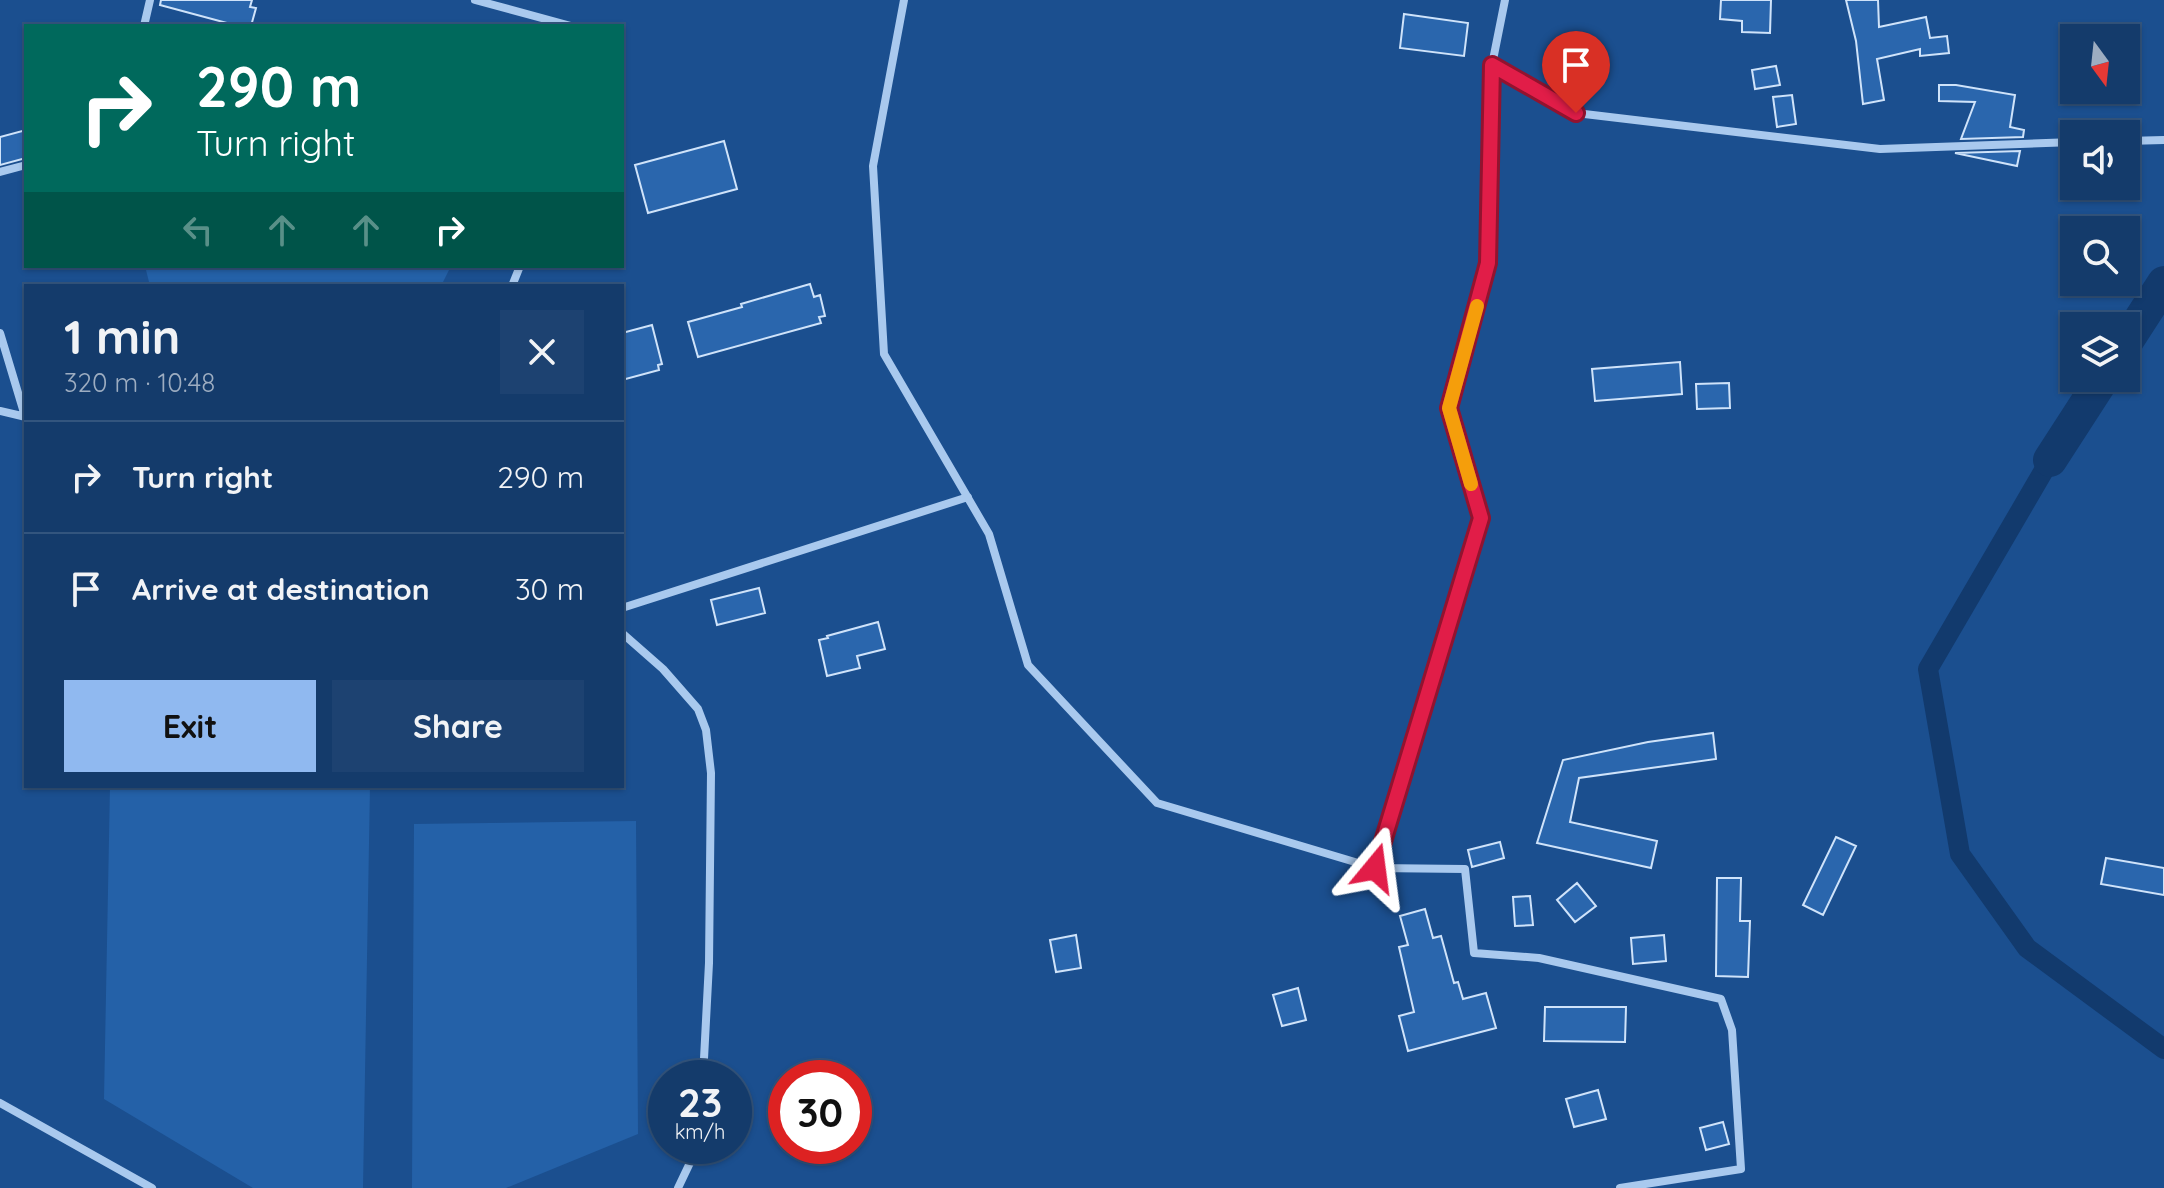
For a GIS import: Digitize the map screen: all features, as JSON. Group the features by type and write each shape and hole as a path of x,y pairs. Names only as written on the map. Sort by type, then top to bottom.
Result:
{"street":[{"path":"144,24 150,0"},
{"path":"475,0 564,24"},
{"path":"904,0 873,166 884,354 989,534 1028,665 1157,803 1375,868 1465,869 1474,953 1539,958 1721,999 1732,1030 1741,1169 1620,1188"},
{"path":"1375,868 1481,518 1449,408 1488,263 1492,65 1505,0"},
{"path":"1492,65 1576,113 1880,149 2060,143"},
{"path":"2140,141 2164,140"},
{"path":"0,172 24,166"},
{"path":"0,333 24,413"},
{"path":"0,411 24,416"},
{"path":"624,607 968,497"},
{"path":"624,635 663,669 698,709 706,730 711,773 709,963 704,1060"},
{"path":"0,1103 152,1188"},
{"path":"678,1188 689,1164"}],"shaded area":[{"path":"146,268 450,268 442,284 150,284"},
{"path":"110,788 370,788 363,1188 253,1188 104,1099"},
{"path":"636,821 638,1134 506,1188 412,1188 414,824"}],"building":[{"path":"161,0 252,0 250,7 256,8 252,24 231,24 160,5"},
{"path":"1721,0 1771,0 1770,33 1742,32 1742,21 1720,19"},
{"path":"1846,0 1878,0 1879,27 1926,17 1930,38 1947,36 1949,53 1920,56 1920,49 1877,59 1884,100 1863,104 1856,41"},
{"path":"1404,14 1468,23 1464,56 1400,48"},
{"path":"1776,66 1780,85 1755,89 1752,70"},
{"path":"1939,85 2015,95 2010,127 2024,130 2023,137 1961,139 1975,102 1939,101"},
{"path":"1792,95 1796,124 1777,127 1773,97"},
{"path":"24,131 24,159 0,165 0,137"},
{"path":"724,141 737,189 648,213 635,165"},
{"path":"2020,151 2017,166 1955,153"},
{"path":"810,284 814,297 820,295 825,316 819,317 821,323 698,357 688,322"},
{"path":"652,325 662,364 658,365 659,370 624,379 624,332"},
{"path":"1680,362 1682,394 1595,401 1592,369"},
{"path":"1729,383 1730,408 1697,409 1696,384"},
{"path":"759,588 765,613 717,625 711,600"},
{"path":"878,622 885,649 857,656 860,668 827,676 819,640"},
{"path":"1713,733 1716,759 1579,778 1570,822 1657,841 1651,868 1537,843 1563,760 1648,742"},
{"path":"1836,837 1856,846 1823,915 1803,905"},
{"path":"1500,842 1504,858 1472,867 1468,850"},
{"path":"2106,858 2164,868 2164,895 2101,884"},
{"path":"1717,878 1741,878 1740,921 1750,921 1748,977 1716,976"},
{"path":"1577,883 1596,906 1575,922 1557,900"},
{"path":"1530,896 1533,925 1515,926 1513,897"},
{"path":"1425,909 1433,938 1441,936 1454,983 1458,982 1463,999 1486,993 1496,1028 1408,1051 1399,1016 1414,1012 1399,947 1408,945 1400,916"},
{"path":"1076,935 1081,968 1056,972 1050,940"},
{"path":"1664,935 1666,961 1633,964 1631,938"},
{"path":"1298,988 1306,1020 1282,1026 1273,995"},
{"path":"1545,1007 1626,1007 1625,1042 1544,1041"},
{"path":"1598,1090 1606,1119 1574,1127 1566,1099"},
{"path":"1723,1122 1729,1144 1706,1150 1700,1128"}],"waterway":[{"path":"2140,320 2164,283"},
{"path":"2050,460 2094,392"},
{"path":"2050,460 1928,669 1960,854 2027,948 2164,1049"}],"slow traffic":[{"path":"1471,484 1449,408 1477,306"}],"route":[{"path":"1375,868 1481,518 1449,408 1488,263 1492,65 1576,113"}]}
